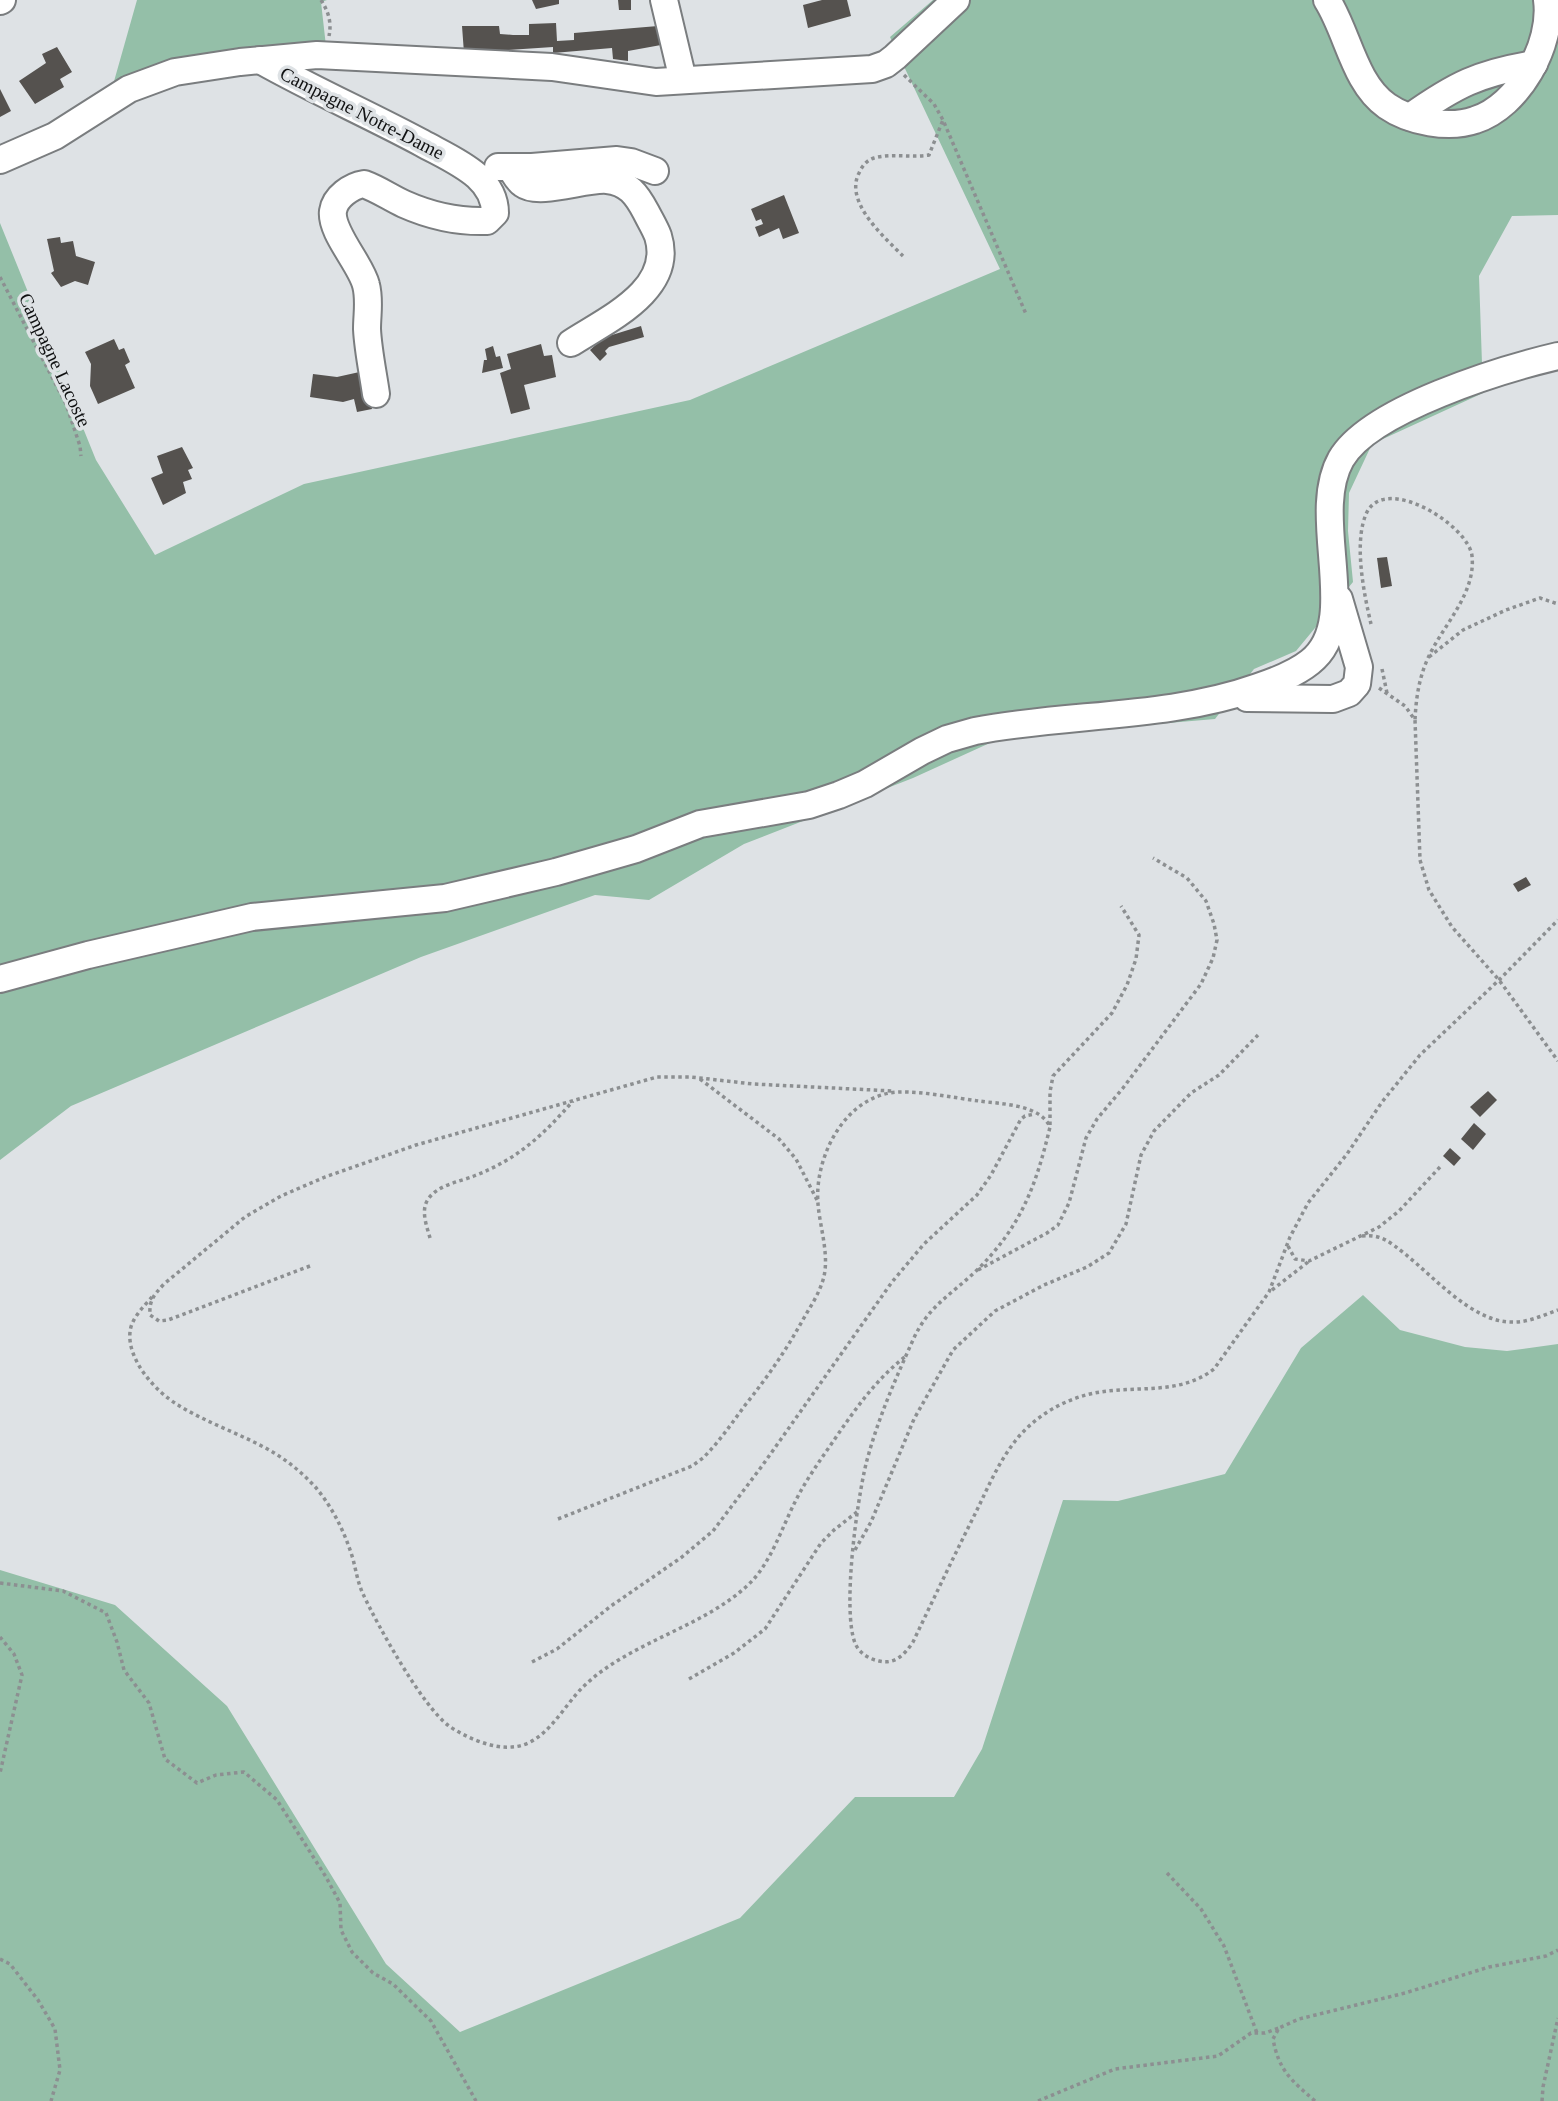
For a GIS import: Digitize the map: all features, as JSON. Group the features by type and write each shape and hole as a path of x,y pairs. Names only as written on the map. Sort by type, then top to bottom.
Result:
{"street":[{"path":"664,0 683,80"},
{"path":"0,160 55,136 129,89 176,72 317,55 552,67 639,80 873,69 886,64 956,0"},
{"path":"1327,0 1370,88 1388,106 1410,117 1441,124 1475,121 1503,103 1534,64 1548,24 1547,0"},
{"name":"Campagne Notre-Dame","path":"260,60 307,87 387,124 465,167 479,177 495,202 495,213 487,220 450,220 405,204 364,184 339,198 333,210 334,222 366,283 369,302 367,330 376,394"},
{"path":"1410,117 1437,98 1476,77 1534,64"},
{"name":"Campagne Notre-Dame","path":"465,167 617,160 656,171"},
{"path":"510,167 521,183 535,189 607,180 626,186 635,192 658,236 658,268 644,292 629,306 571,344"},
{"path":"0,979 88,955 252,917 445,898 556,872 636,849 700,824 809,805 865,784 922,751 975,731 1183,705 1273,682 1316,658 1327,643 1333,626 1335,600 1331,493 1337,467 1352,445 1382,421 1411,407 1496,373 1558,356"},
{"path":"1222,697 1333,699 1349,693 1370,672 1359,667 1333,581"}],"path":[{"path":"317,55 331,27 328,10 321,0"},
{"path":"886,64 899,70 922,90 943,120 1026,314"},
{"path":"902,256 874,227 861,207 856,190 857,177 871,159 929,155 943,120"},
{"name":"Campagne Lacoste","path":"0,277 66,404 81,456"},
{"path":"1373,629 1367,603 1360,536 1371,507 1377,502 1397,497 1414,502 1444,521 1468,542 1472,552 1469,584 1428,658 1416,696 1420,860 1424,877 1438,908 1499,979 1558,1061"},
{"path":"1428,658 1463,630 1506,610 1540,598 1558,604"},
{"path":"1370,672 1387,693"},
{"path":"1370,672 1387,693 1405,706 1415,720"},
{"path":"976,1271 1034,1241 1058,1224 1069,1203 1086,1138 1097,1118 1123,1088 1200,984 1213,958 1217,940 1206,901 1187,878 1153,858"},
{"path":"1121,906 1139,935 1136,959 1127,985 1112,1013 1053,1076 1049,1092 1050,1127 1040,1168 1025,1208 976,1271 936,1304 920,1327 877,1427 866,1464 857,1513 850,1618 855,1642 859,1649 872,1659 888,1663 896,1660 913,1642 997,1468 1023,1433 1056,1406 1070,1399 1116,1389 1187,1385 1203,1378 1214,1369 1269,1292 1288,1243 1308,1203 1347,1154 1389,1093 1420,1055 1558,920"},
{"path":"854,1552 872,1522 914,1419 953,1350 995,1311 1044,1285 1087,1267 1109,1253 1126,1224 1141,1155 1154,1131 1191,1093 1219,1075 1258,1035"},
{"path":"907,1354 881,1376 841,1430 803,1486 761,1569 750,1584 729,1600 639,1647 615,1663 584,1686 539,1736 528,1744 510,1748 485,1743 467,1735 448,1725 432,1707 407,1672 362,1591 341,1525 329,1503 305,1475 273,1452 176,1404 141,1368 132,1350 129,1331 152,1297 224,1233 281,1196 325,1177 416,1145 657,1077 899,1092 1009,1105 1037,1114 1048,1122 1050,1127"},
{"path":"699,1078 779,1139 803,1170 817,1202"},
{"path":"558,1519 691,1466 712,1449 784,1355 822,1283 825,1261 817,1202 820,1176 825,1158 842,1123 858,1106 899,1092"},
{"path":"430,1238 424,1218 426,1202 433,1194 515,1156 546,1132 574,1100"},
{"path":"532,1662 557,1649 713,1531 892,1282 924,1244 977,1195 1021,1119 1037,1114"},
{"path":"1269,1292 1309,1261 1390,1220 1440,1167"},
{"path":"1362,1236 1387,1239 1485,1318 1526,1321 1558,1310"},
{"path":"1288,1243 1293,1256 1301,1261 1309,1261"},
{"path":"152,1297 150,1315 159,1321 168,1320 310,1266"},
{"path":"689,1679 734,1653 765,1629 821,1543 857,1513"},
{"path":"0,1583 63,1591 106,1613 124,1670 149,1703 165,1759 197,1783 216,1775 244,1772 277,1800 340,1903 341,1930 352,1952 373,1973 393,1984 431,2021 476,2101"},
{"path":"0,1637 14,1654 22,1675 0,1773"},
{"path":"1167,1873 1201,1909 1224,1946 1257,2033"},
{"path":"1038,2101 1115,2069 1218,2056 1251,2033 1279,2028 1299,2019 1405,1993 1489,1967 1546,1956 1558,1950"},
{"path":"0,1959 10,1964 38,2000 55,2029 60,2070 51,2101"},
{"path":"1542,2101 1558,2018"},
{"path":"1279,2028 1273,2039 1277,2059 1288,2078 1315,2101"}],"green space":[{"path":"137,0 327,0 321,2 328,64 247,64 175,84 109,112 111,92"},
{"path":"933,0 1558,0 1558,215 1512,216 1479,276 1483,393 1372,444 1349,493 1348,531 1353,582 1296,651 1254,669 1215,719 1003,737 913,778 744,844 649,900 595,895 421,957 71,1106 0,1160 0,223 96,460 155,555 304,484 690,400 1000,269 890,37"},
{"path":"1363,1295 1400,1330 1465,1347 1507,1351 1558,1344 1558,2101 0,2101 0,1570 115,1605 227,1706 386,1964 460,2032 740,1918 855,1797 954,1797 982,1749 1063,1500 1118,1501 1225,1474 1301,1348"}],"building":[{"path":"532,0 559,0 559,4 536,9"},
{"path":"618,0 631,0 631,10 619,10"},
{"path":"822,0 847,0 851,16 808,28 803,5"},
{"path":"556,23 557,41 574,40 574,33 658,26 672,43 628,51 628,61 613,59 612,48 553,53 553,47 464,53 462,26 499,26 500,34 529,35 529,24"},
{"path":"57,47 72,72 60,79 64,87 35,104 19,81 46,63 42,54"},
{"path":"0,89 11,111 0,117"},
{"path":"784,195 799,233 783,239 779,228 759,237 755,227 763,224 761,219 756,221 751,209"},
{"path":"60,237 61,243 73,241 76,256 95,262 88,285 75,281 61,287 51,273 54,271 47,239"},
{"path":"641,326 644,337 609,347 605,351 607,354 600,361 590,350 599,342 598,339"},
{"path":"114,339 119,350 124,348 130,362 125,365 135,388 98,404 90,386 91,364 85,352"},
{"path":"541,344 544,356 552,355 556,377 524,385 530,409 511,414 500,373 511,369 507,354"},
{"path":"493,346 496,357 500,356 503,368 482,373 484,360 487,360 485,349"},
{"path":"364,371 372,409 357,412 354,399 343,402 310,397 313,374 337,377"},
{"path":"182,447 193,468 188,470 192,479 183,482 186,493 163,505 151,478 163,473 157,456"},
{"path":"1387,557 1392,586 1381,588 1377,558"},
{"path":"1526,877 1531,885 1518,892 1513,884"},
{"path":"1488,1091 1497,1100 1480,1117 1470,1107"},
{"path":"1474,1123 1486,1134 1473,1150 1461,1139"},
{"path":"1450,1148 1461,1158 1454,1166 1443,1156"}]}
